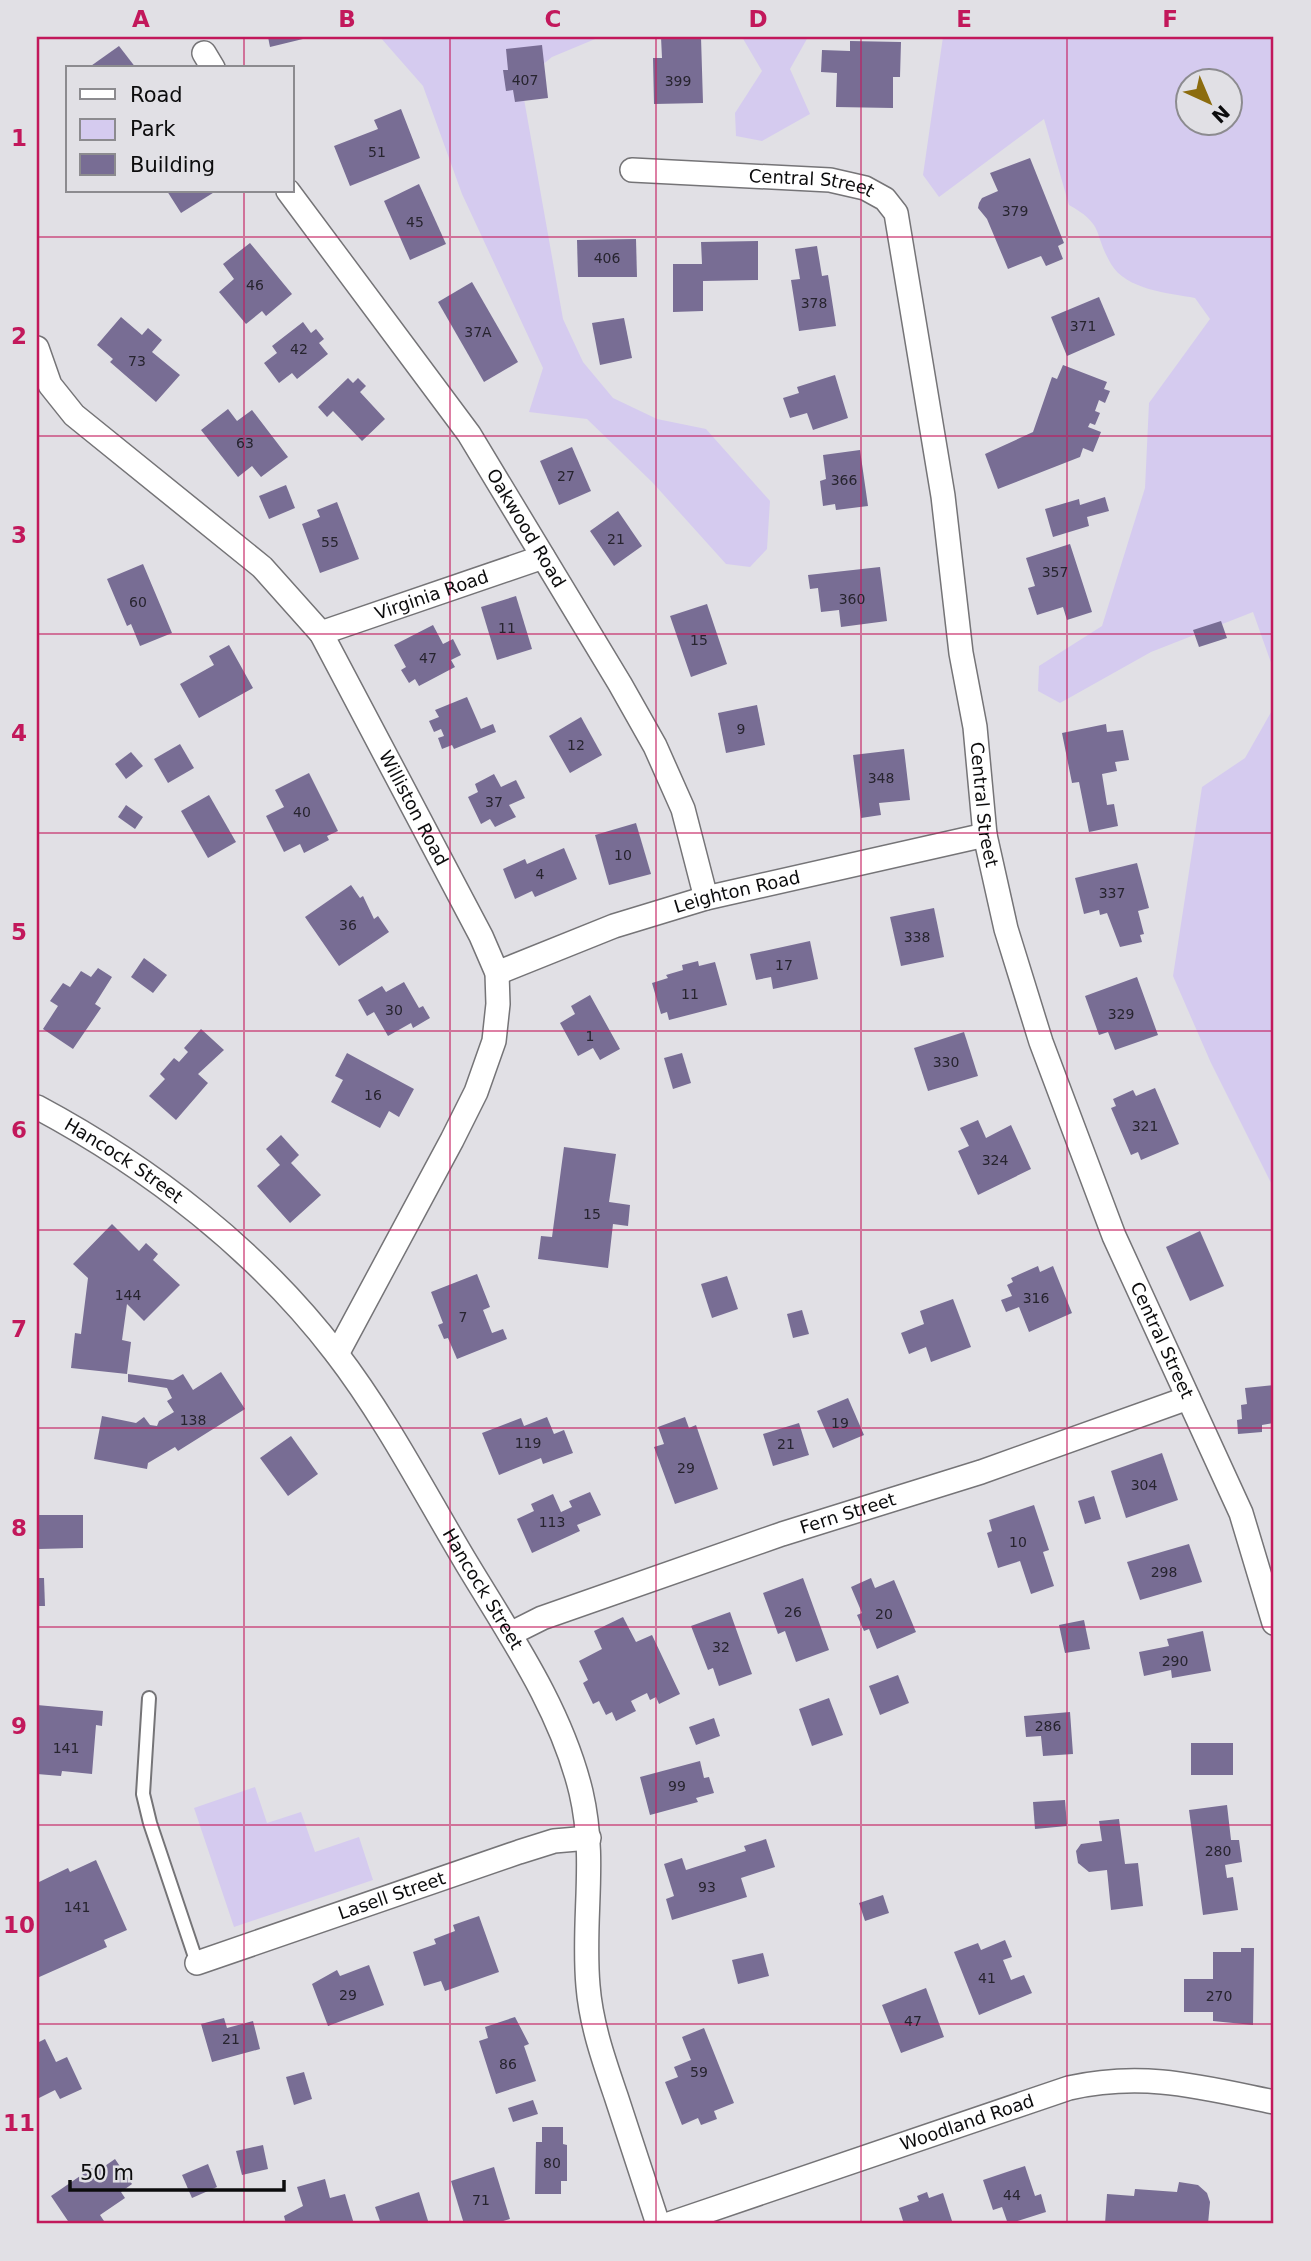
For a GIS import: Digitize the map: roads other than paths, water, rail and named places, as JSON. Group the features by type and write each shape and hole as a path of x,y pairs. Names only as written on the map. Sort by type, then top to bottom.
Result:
{"street":[{"name":"Central Street","path":"632,170 831,180 865,188 885,200 896,213 943,496 961,653 975,727 985,835 1006,929 1041,1042 1114,1236 1241,1513 1274,1623"},
{"name":"Oakwood Road","path":"289,192 469,434 655,746 682,809 706,898"},
{"name":"Williston Road","path":"37,348 50,385 74,415 262,567 321,634 463,900 497,973 498,1004 494,1041 476,1093 337,1354"},
{"name":"Virginia Road","path":"321,634 543,557"},
{"name":"Leighton Road","path":"497,973 614,926 706,898 985,835"},
{"name":"Hancock Street","path":"37,1107 138,1168 185,1202 272,1278 337,1354 510,1634 566,1743 589,1838 591,1874 587,1959 591,2012 658,2224"},
{"name":"Fern Street","path":"510,1634 542,1618 769,1538 981,1472 1188,1398"},
{"name":"Lasell Street","path":"197,1963 527,1849 554,1841 589,1838"},
{"name":"Woodland Road","path":"668,2224 1069,2088 1108,2079 1189,2084 1274,2102"}],"lane":[{"path":"149,1698 143,1779 145,1801 197,1963"}]}
